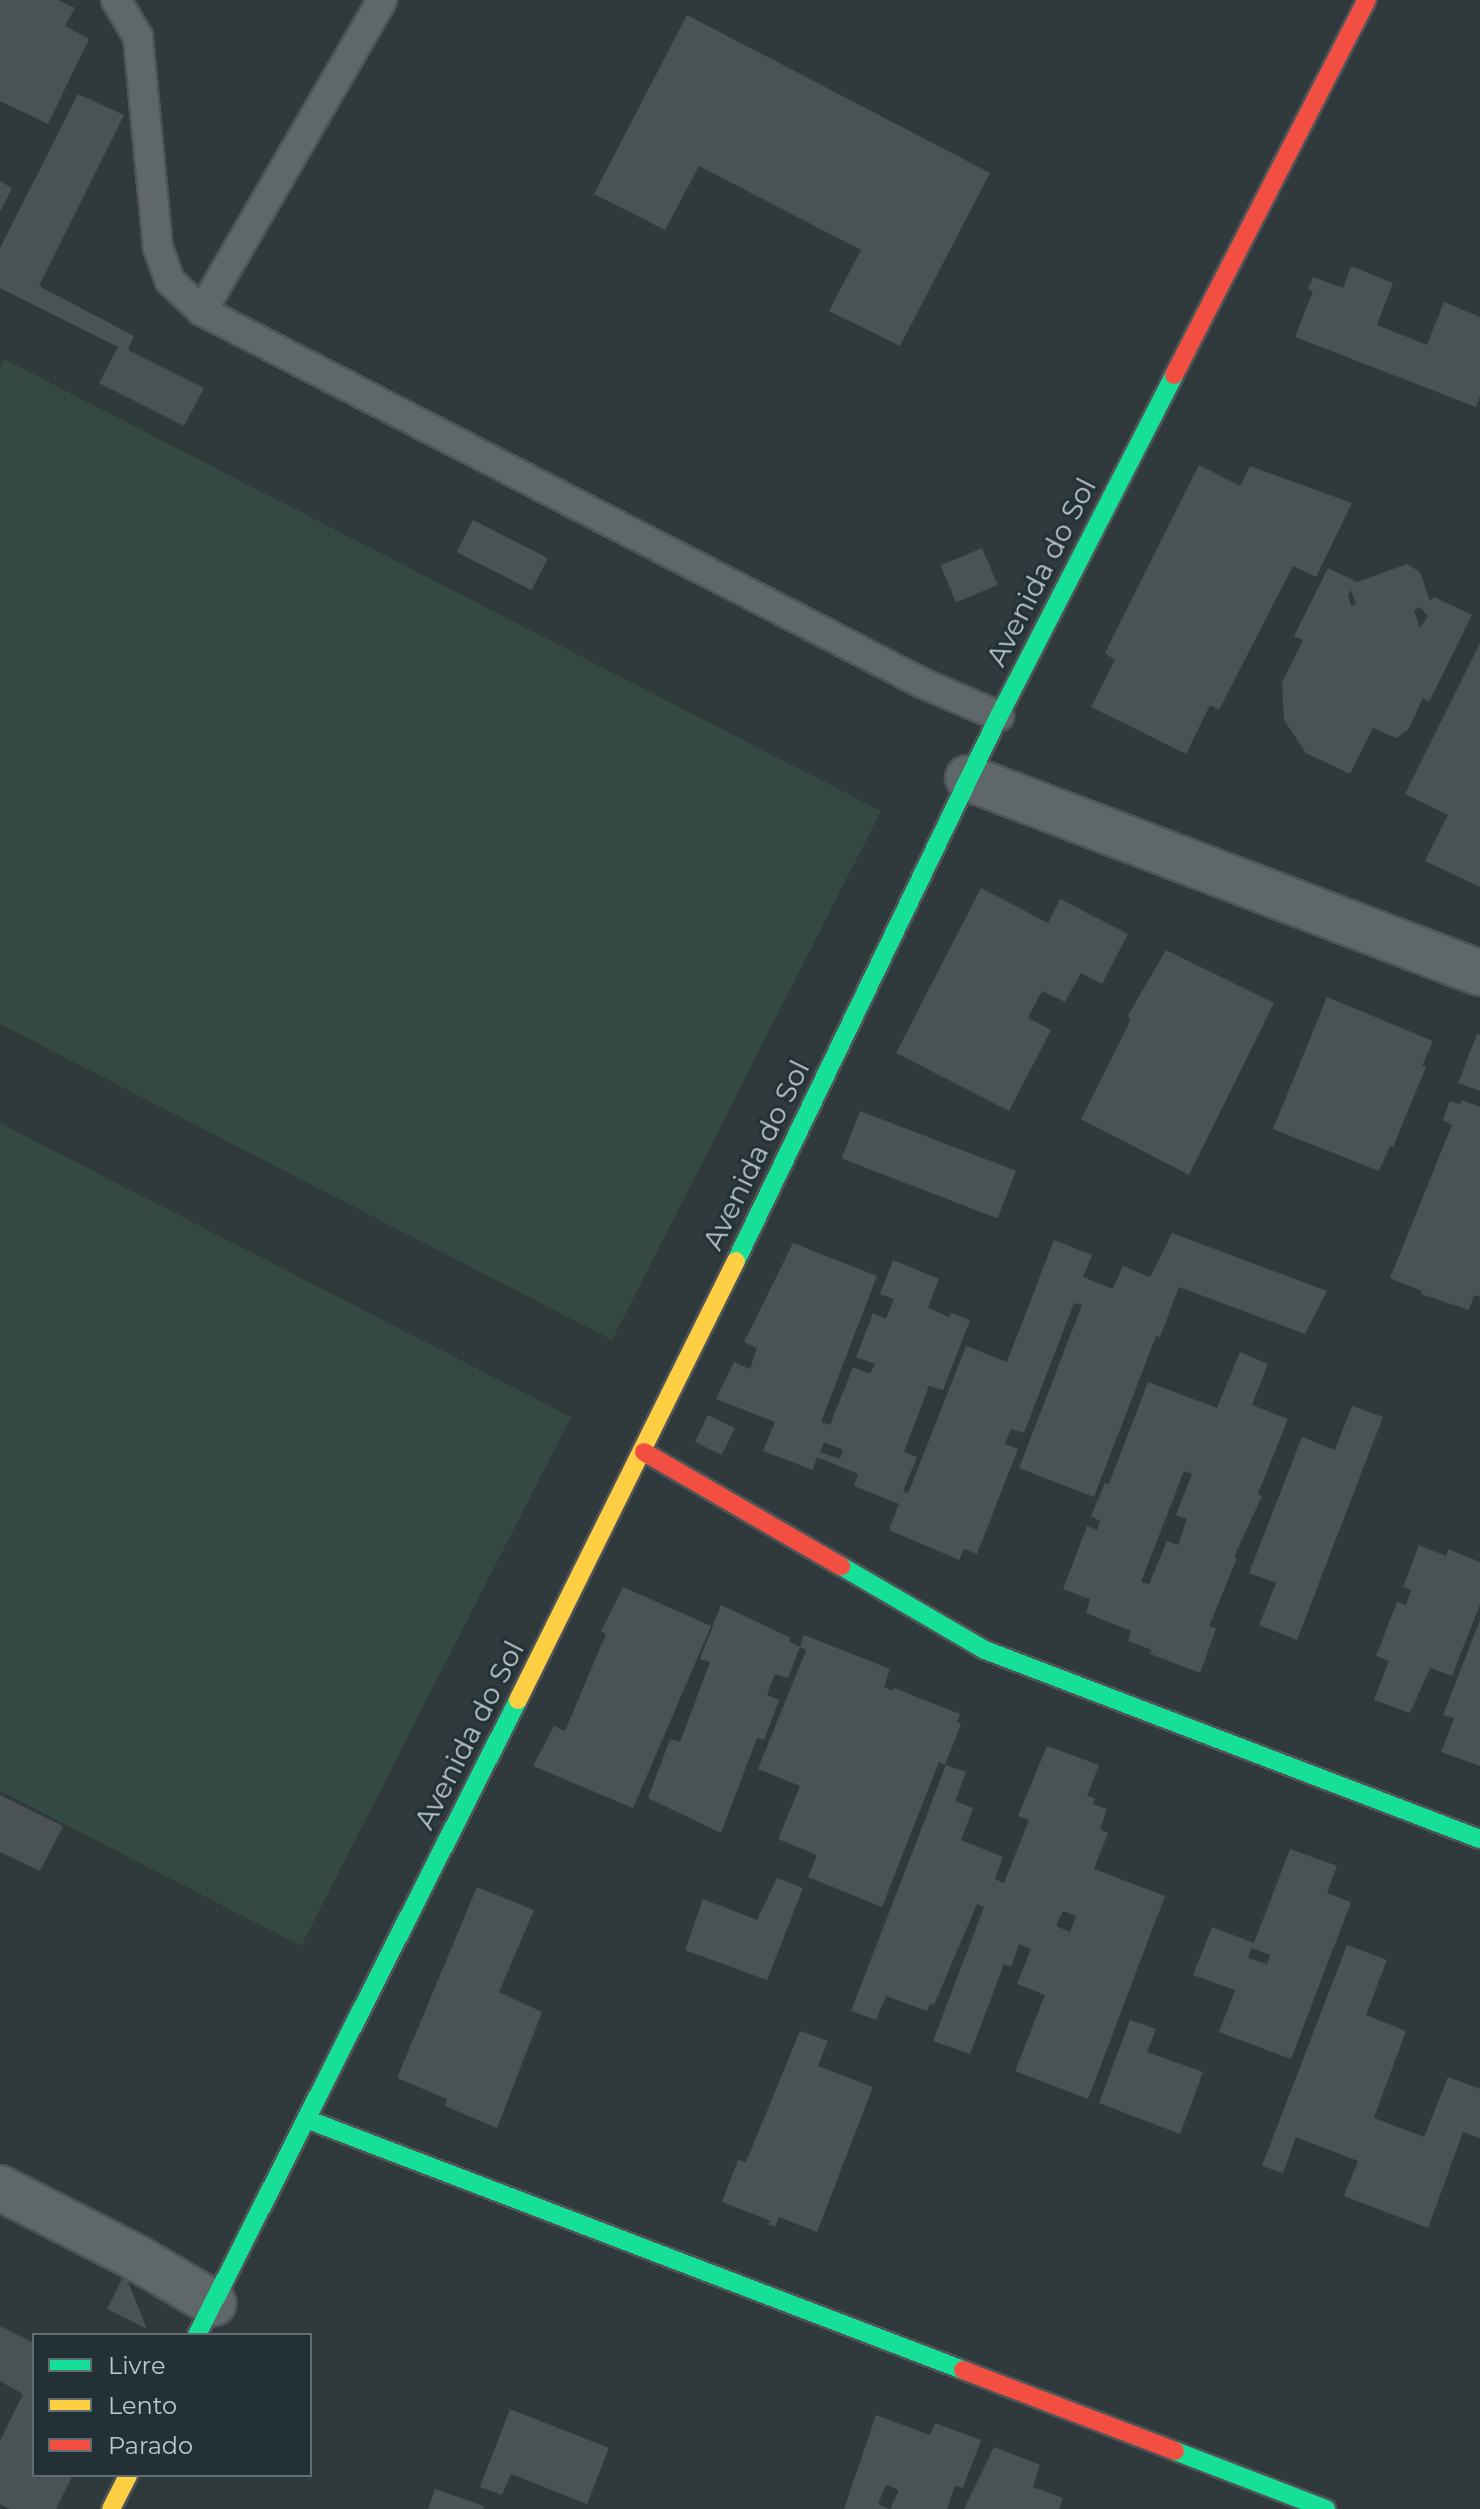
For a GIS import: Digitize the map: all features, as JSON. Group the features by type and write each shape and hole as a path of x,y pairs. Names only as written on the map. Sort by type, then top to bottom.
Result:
{"street":[{"name":"Avenida do Sol","path":"205,2319 644,1452 999,716 1367,0"},
{"path":"968,778 1480,973"},
{"path":"644,1452 985,1650 1480,1839"},
{"path":"306,2119 1326,2509"},
{"path":"0,2188 135,2257 205,2319"},
{"path":"111,2509 127,2477"}],"lane":[{"path":"116,0 138,37 158,248 170,281 202,311 922,683 999,716"},
{"path":"202,311 382,0"}],"green space":[{"path":"4,359 881,811 612,1340 0,1024 0,368"},
{"path":"0,1123 571,1417 301,1946 0,1791"}],"building":[{"path":"0,0 58,0 75,8 65,26 89,39 48,124 0,101"},
{"path":"687,15 990,173 900,346 829,311 861,250 699,166 665,230 594,194"},
{"path":"78,94 124,115 39,286 134,336 128,350 204,388 184,426 99,383 118,347 0,288 0,248"},
{"path":"0,181 12,188 0,212"},
{"path":"1351,266 1393,283 1377,325 1427,345 1444,302 1480,317 1480,396 1476,407 1295,337 1313,291 1308,289 1313,277 1343,288"},
{"path":"1199,465 1240,486 1250,466 1352,503 1316,577 1293,566 1219,710 1210,705 1186,754 1091,707 1115,660 1105,653"},
{"path":"473,520 548,558 532,590 457,552"},
{"path":"982,548 998,585 956,602 941,566"},
{"path":"1407,564 1420,572 1430,601 1434,597 1472,615 1429,702 1423,698 1408,730 1396,738 1373,728 1350,774 1306,753 1284,720 1282,683 1303,640 1294,636 1328,568 1357,582","holes":["1351,590 1356,604 1351,606 1348,596","1420,607 1428,616 1420,628 1414,610"]},
{"path":"1480,643 1480,887 1425,861 1448,815 1405,794"},
{"path":"981,888 1048,923 1060,899 1128,934 1102,984 1081,973 1065,1002 1042,991 1028,1018 1051,1030 1009,1111 896,1053"},
{"path":"1166,950 1274,1003 1189,1175 1081,1119 1131,1019 1127,1017"},
{"path":"1327,997 1433,1041 1422,1066 1426,1067 1393,1147 1390,1146 1379,1171 1273,1129"},
{"path":"1477,1034 1480,1035 1480,1091 1458,1083"},
{"path":"1462,1100 1480,1107 1480,1297 1474,1295 1469,1310 1421,1294 1422,1291 1390,1278 1452,1125 1443,1120 1450,1101 1460,1104"},
{"path":"860,1111 1016,1171 998,1218 842,1159"},
{"path":"1172,1233 1327,1291 1305,1334 1179,1287 1160,1337 1156,1336 1094,1497 1019,1468 1082,1305 1074,1303 1024,1433 1011,1429 1005,1444 1018,1449 977,1554 964,1549 959,1560 889,1530 899,1504 854,1486 858,1474 817,1457 813,1470 763,1451 775,1422 716,1399 734,1362 750,1369 757,1348 744,1342 793,1243 877,1276 821,1422 830,1425 853,1367 870,1374 875,1364 856,1357 873,1313 886,1319 894,1299 880,1294 893,1260 939,1279 928,1308 949,1317 951,1313 970,1320 943,1390 929,1386 904,1452 917,1457 903,1491 908,1494 966,1346 1007,1362 1054,1240 1092,1255 1083,1277 1113,1289 1123,1266 1150,1277","holes":["824,1442 843,1450 840,1459 820,1452"]},
{"path":"1240,1352 1268,1364 1252,1405 1288,1419 1258,1494 1262,1496 1234,1557 1237,1558 1209,1626 1216,1629 1200,1673 1150,1654 1152,1650 1128,1641 1131,1631 1086,1613 1090,1599 1063,1589 1087,1526 1097,1530 1100,1521 1091,1516 1105,1483 1109,1484 1148,1382 1217,1408","holes":["1184,1471 1192,1474 1176,1515 1187,1519 1178,1545 1167,1541 1149,1584 1141,1582"]},
{"path":"1352,1406 1383,1417 1297,1640 1259,1625 1276,1583 1249,1573 1302,1437 1335,1450"},
{"path":"708,1415 735,1428 722,1455 695,1442"},
{"path":"1419,1545 1446,1556 1448,1549 1480,1562 1480,1604 1452,1676 1430,1668 1410,1713 1374,1700 1389,1661 1376,1656 1397,1602 1406,1605 1411,1590 1403,1587"},
{"path":"623,1587 711,1626 633,1808 533,1766 554,1726 565,1731 606,1634 601,1631"},
{"path":"721,1605 791,1638 789,1641 800,1647 788,1678 775,1674 767,1695 779,1700 764,1740 757,1738 721,1833 648,1798 670,1739 680,1742 710,1662 700,1659"},
{"path":"1480,1620 1480,1766 1441,1752 1454,1718 1443,1715"},
{"path":"804,1635 890,1669 884,1687 892,1691 894,1688 960,1714 957,1722 961,1724 945,1765 939,1762 882,1907 808,1877 817,1855 778,1839 800,1786 758,1769 806,1650 800,1647"},
{"path":"1047,1746 1099,1765 1087,1796 1095,1798 1093,1804 1107,1809 1100,1829 1108,1833 1094,1869 1165,1896 1088,2099 1015,2071 1045,1995 1017,1984 1031,1949 1019,1944 1011,1967 1004,1964 970,2054 933,2041 984,1907 977,1904 934,2005 930,2004 927,2011 886,1996 876,2020 851,2011 946,1765 966,1772 955,1801 973,1808 961,1840 1003,1857 995,1879 1004,1883 1029,1820 1018,1816","holes":["1063,1911 1076,1916 1070,1932 1056,1926"]},
{"path":"0,1795 63,1826 40,1871 0,1852"},
{"path":"1290,1849 1337,1866 1327,1893 1351,1902 1291,2059 1219,2032 1235,1990 1193,1975 1212,1927 1254,1943","holes":["1251,1948 1270,1955 1267,1964 1248,1958"]},
{"path":"777,1878 803,1888 767,1980 685,1950 703,1899 757,1920"},
{"path":"477,1887 534,1910 499,1992 542,2012 497,2128 445,2106 447,2099 397,2078"},
{"path":"1347,1945 1387,1960 1366,2015 1406,2031 1374,2118 1424,2137 1448,2077 1480,2089 1480,2138 1463,2132 1428,2228 1344,2196 1358,2161 1296,2137 1283,2173 1262,2166"},
{"path":"1130,2020 1156,2029 1147,2052 1203,2072 1180,2134 1099,2103"},
{"path":"800,2031 828,2041 818,2066 873,2087 817,2232 779,2217 775,2227 768,2224 771,2221 722,2202 738,2160 746,2162"},
{"path":"125,2273 127,2279 147,2329 107,2309"},
{"path":"0,2326 32,2342 32,2477 72,2477 56,2509 10,2509 0,2504 0,2441 23,2394 0,2381"},
{"path":"510,2409 609,2448 587,2504 511,2474 502,2495 480,2487"},
{"path":"876,2415 930,2435 935,2423 981,2440 963,2488 955,2486 947,2509 890,2509 899,2490 886,2485 878,2504 889,2509 844,2509"},
{"path":"994,2447 1040,2465 1033,2487 1063,2498 1059,2509 964,2509"},
{"path":"435,2489 484,2506 483,2509 428,2509"}],"traffic: fast":[{"path":"736,1261 999,716 1174,375"},
{"path":"841,1566 985,1650 1480,1839"},
{"path":"198,2333 518,1700"},
{"path":"306,2119 963,2370"},
{"path":"1175,2451 1326,2509"}],"traffic: slow":[{"path":"518,1700 736,1261"},
{"path":"111,2509 127,2477"}],"traffic: jam":[{"path":"1174,375 1367,0"},
{"path":"644,1452 841,1566"},
{"path":"963,2370 1175,2451"}]}
